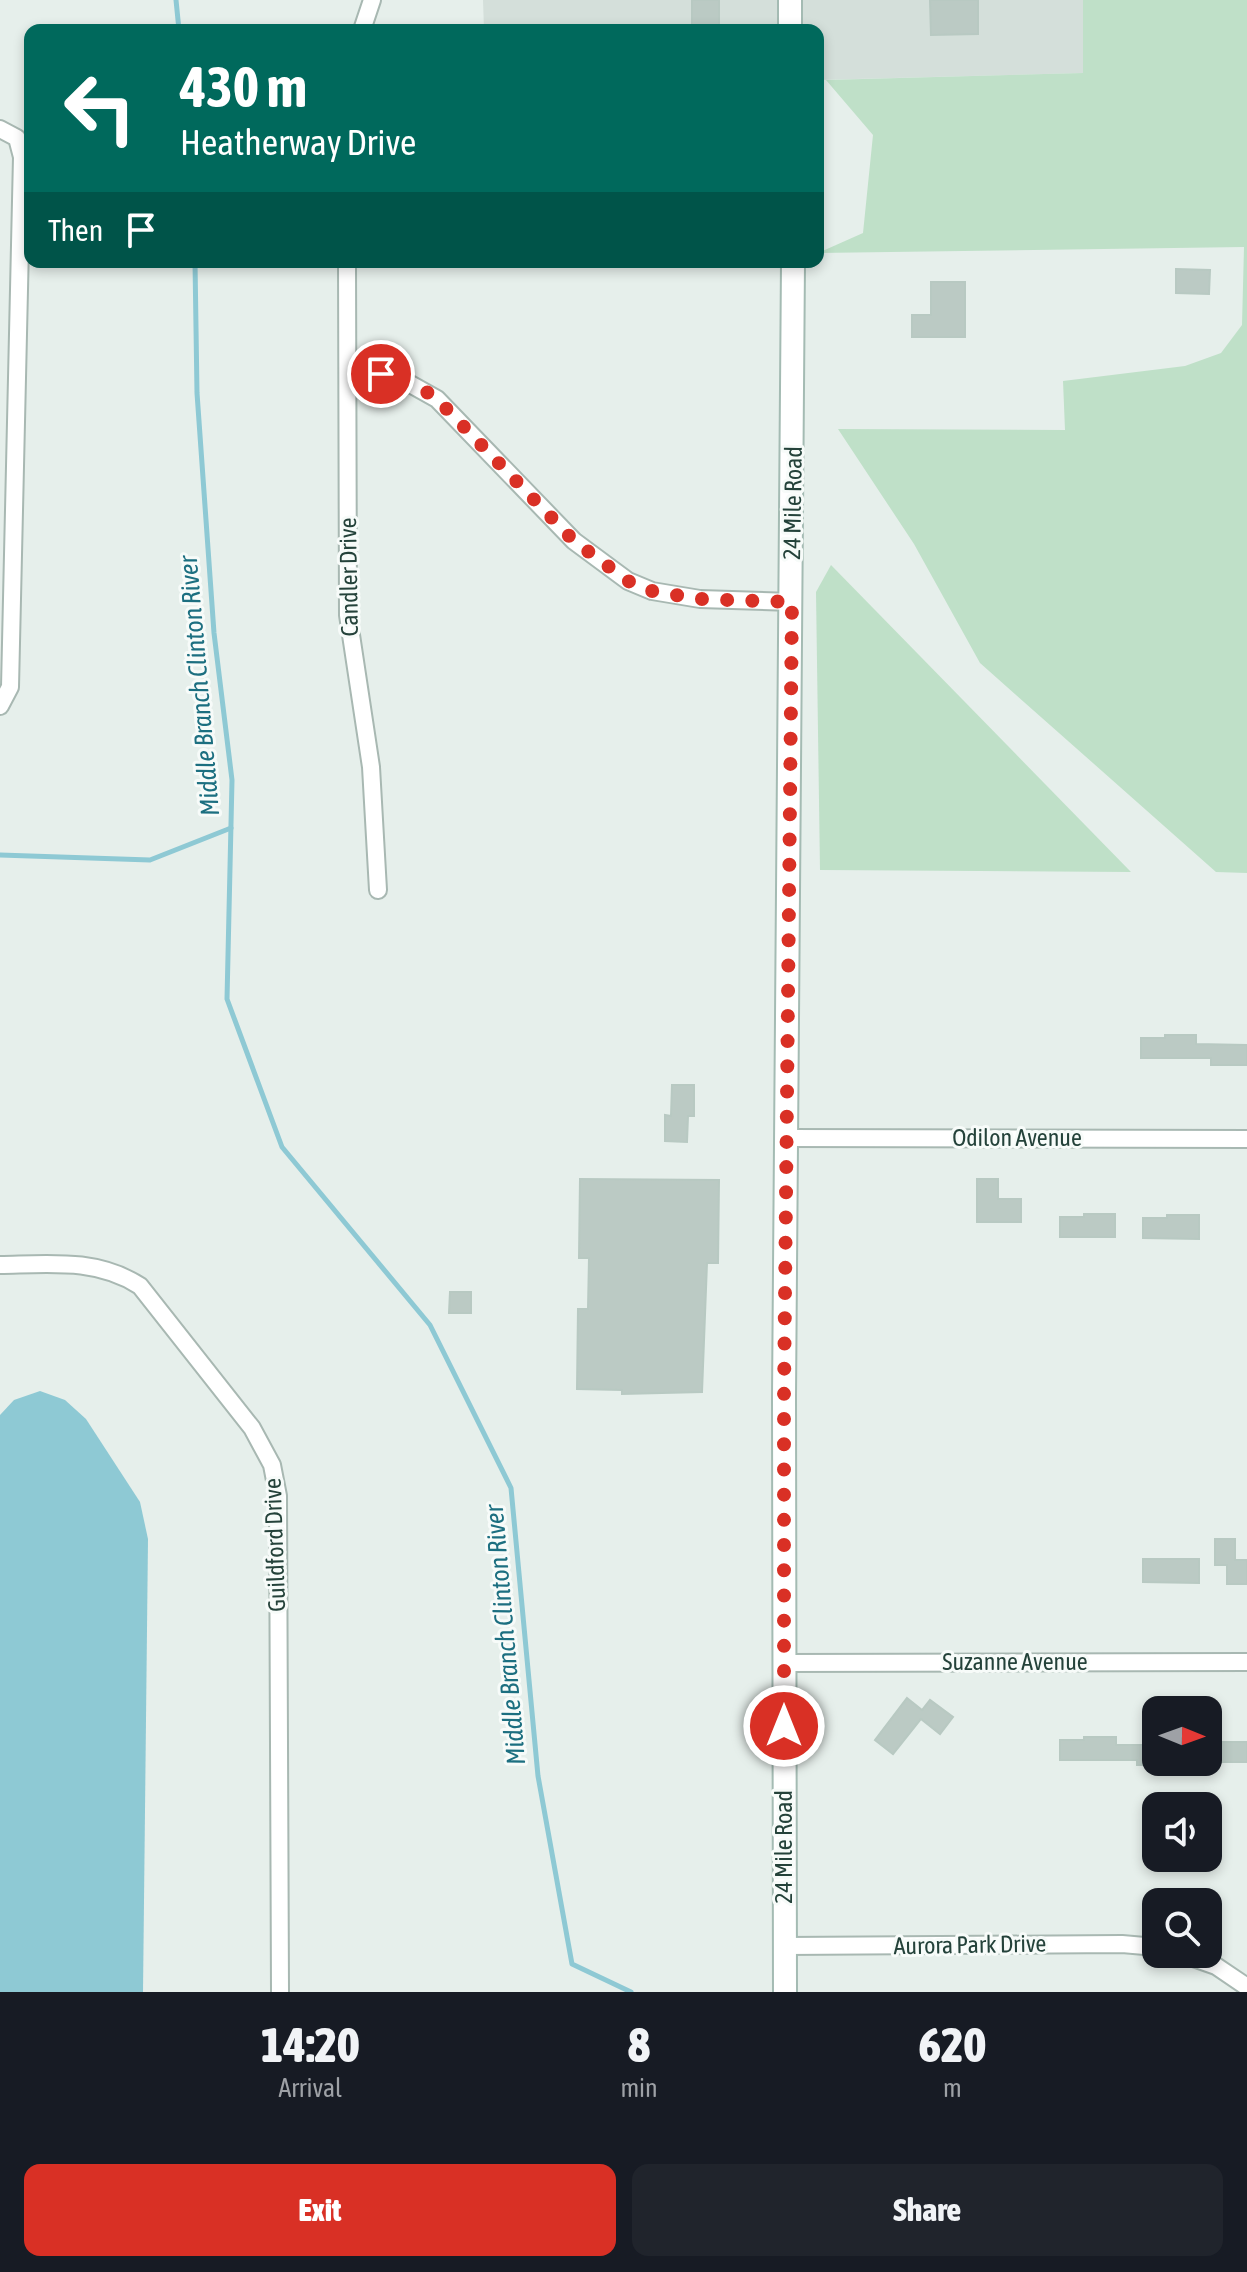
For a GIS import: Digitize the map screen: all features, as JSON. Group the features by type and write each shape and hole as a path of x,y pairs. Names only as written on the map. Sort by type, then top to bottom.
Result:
{"street":[{"path":"364,24 372,0"},
{"path":"790,0 790,24"},
{"path":"0,129 17,138 22,157 10,687 1,705"},
{"name":"Candler Drive","path":"347,268 348,615 371,767 378,890"},
{"name":"24 Mile Road","path":"785,1992 784,1663 793,268"},
{"path":"348,370 403,380 437,399 574,541 628,581 652,591 700,599 792,602"},
{"name":"Odilon Avenue","path":"787,1138 1247,1139"},
{"name":"Guildford Drive","path":"0,1265 91,1266 123,1275 140,1286 223,1388 252,1428 272,1465 278,1496 280,1992"},
{"name":"Suzanne Avenue","path":"784,1663 1247,1662"},
{"name":"Aurora Park Drive","path":"785,1946 1142,1946"},
{"path":"1219,1968 1247,1987"}],"shaded area":[{"path":"483,0 1083,0 1083,73 824,80 824,24 484,24"}],"green space":[{"path":"1083,0 1247,0 1247,873 1216,872 980,663 914,544 838,429 1065,430 1063,381 1185,366 1221,353 1242,325 1244,247 824,253 863,233 873,135 826,80 1083,73"},
{"path":"831,565 1131,872 820,870 816,592"}],"water":[{"path":"40,1391 65,1400 86,1419 140,1502 148,1539 143,1992 0,1992 0,1415 14,1400"}],"building":[{"path":"692,0 719,0 719,24 692,24"},
{"path":"930,0 978,0 978,34 931,35"},
{"path":"1176,269 1210,270 1209,294 1176,293"},
{"path":"931,282 965,282 965,337 912,337 912,315 931,315"},
{"path":"1165,1035 1196,1035 1196,1044 1247,1045 1247,1065 1211,1065 1211,1058 1141,1058 1141,1038 1165,1038"},
{"path":"672,1085 694,1085 694,1116 688,1116 687,1142 665,1141 665,1115 671,1116"},
{"path":"580,1179 719,1180 718,1263 707,1263 702,1392 622,1394 622,1390 577,1389 578,1309 588,1309 589,1258 579,1258"},
{"path":"977,1179 998,1179 998,1199 1021,1199 1021,1222 977,1222"},
{"path":"1084,1214 1115,1214 1115,1237 1060,1237 1060,1217 1084,1217"},
{"path":"1167,1215 1199,1215 1199,1239 1143,1238 1143,1218 1167,1218"},
{"path":"450,1292 471,1292 471,1313 449,1313"},
{"path":"1215,1539 1235,1539 1235,1560 1247,1560 1247,1584 1227,1584 1227,1565 1215,1565"},
{"path":"1143,1559 1199,1559 1199,1583 1143,1582"},
{"path":"907,1698 922,1710 930,1700 953,1717 940,1734 921,1719 893,1754 875,1740"},
{"path":"1084,1737 1116,1737 1116,1745 1142,1745 1142,1765 1137,1765 1137,1760 1060,1760 1060,1740 1084,1740"},
{"path":"1222,1742 1247,1742 1247,1762 1222,1762"}],"waterway":[{"name":"Middle Branch Clinton River","path":"176,0 178,24"},
{"name":"Middle Branch Clinton River","path":"195,268 197,393 214,633 232,780 227,999 282,1147 430,1325 511,1488 538,1776 572,1964 631,1992"},
{"path":"0,855 150,860 231,828"}],"route":[{"path":"381,374 415,384 437,399 574,541 628,581 652,591 700,599 792,602 784,1726"}]}
